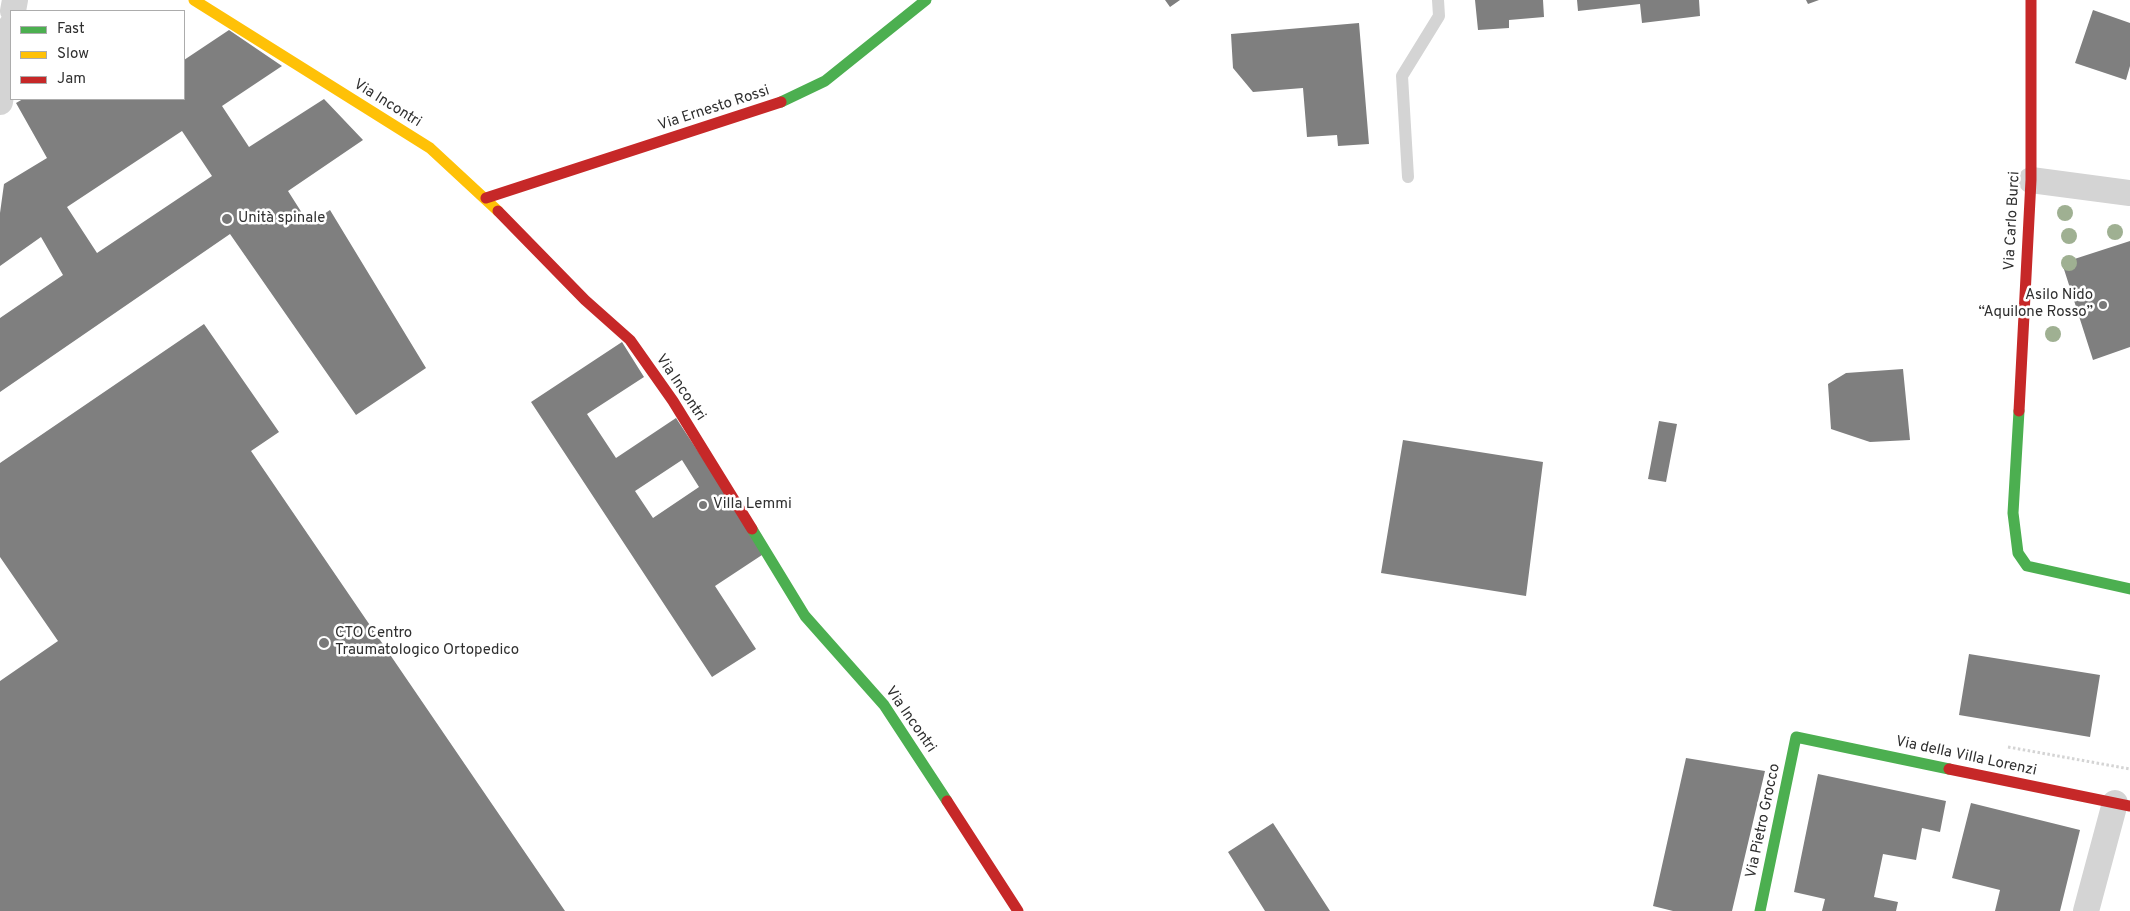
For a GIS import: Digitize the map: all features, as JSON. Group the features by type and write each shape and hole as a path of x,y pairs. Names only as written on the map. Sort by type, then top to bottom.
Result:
{"street":[{"name":"Via Incontri","path":"194,0 430,148 486,198 585,300 630,340 673,402 805,616 884,705 1018,911"},
{"name":"Via Ernesto Rossi","path":"486,198 793,98 825,80 926,0"},
{"name":"Via Carlo Burci","path":"2030,0 2032,73 2031,180 2013,513 2015,542 2023,562 2032,568 2130,589"},
{"path":"0,102 10,33"},
{"path":"2031,180 2130,193"},
{"name":"Via della Villa Lorenzi","path":"1796,737 2122,805"},
{"name":"Via Pietro Grocco","path":"1760,911 1796,737"},
{"path":"2086,911 2122,805"}],"lane":[{"path":"1408,178 1402,76 1439,16 1438,0"}],"building":[{"path":"1165,0 1180,0 1170,7"},
{"path":"1475,0 1543,0 1544,17 1509,20 1509,28 1478,30"},
{"path":"1577,0 1699,0 1700,16 1642,23 1640,4 1578,11"},
{"path":"1806,0 1819,0 1808,4"},
{"path":"2093,10 2130,23 2130,66 2126,80 2075,63"},
{"path":"1359,23 1369,144 1338,146 1337,135 1307,137 1303,88 1253,92 1233,68 1231,34"},
{"name":"Unità spinale","path":"229,30 282,66 222,106 249,147 324,99 363,140 288,191 309,224 330,210 426,368 356,415 230,234 0,392 0,318 63,275 41,237 0,266 0,213 4,184 47,158 16,103 21,100 185,100 185,59","holes":["182,131 212,176 97,253 67,207"]},
{"name":"Asilo Nido “Aquilone Rosso”","path":"2130,241 2130,347 2093,360 2062,263"},
{"path":"204,324 279,432 251,451 565,911 0,911 0,681 58,641 0,557 0,463"},
{"name":"Villa Lemmi","path":"622,342 644,377 587,414 616,458 676,418 765,553 715,586 756,649 712,677 531,402","holes":["682,460 699,487 653,518 635,491"]},
{"path":"1903,369 1910,440 1870,442 1831,429 1828,384 1846,373"},
{"path":"1659,421 1677,424 1666,482 1648,479"},
{"path":"1403,440 1543,462 1526,596 1381,573"},
{"path":"1969,654 2100,675 2090,737 1959,715"},
{"path":"1686,758 1765,771 1732,911 1673,911 1653,906"},
{"path":"1818,774 1946,801 1940,832 1922,828 1916,860 1883,854 1874,897 1898,902 1896,911 1822,911 1825,899 1794,892"},
{"path":"1971,803 2080,830 2060,911 1995,911 2000,890 1952,878"},
{"path":"1273,823 1330,911 1265,911 1228,852"}],"traffic: fast":[{"path":"781,102 825,81 926,0"},
{"path":"2019,411 2013,513 2018,553 2027,566 2130,589"},
{"path":"752,529 805,616 884,705 947,801"},
{"path":"1760,911 1796,737 1949,769"}],"traffic: slow":[{"path":"194,0 430,148 498,211"}],"traffic: jam":[{"path":"2019,411 2031,180 2031,0"},
{"path":"486,198 781,102"},
{"path":"498,211 585,300 630,340 673,401 752,529"},
{"path":"1949,769 2130,806"},
{"path":"947,801 1018,911"}],"place":[{"name":"Unità spinale","path":"227,219"},
{"name":"Asilo Nido “Aquilone Rosso”","path":"2103,305"},
{"name":"Villa Lemmi","path":"703,505"},
{"name":"CTO Centro Traumatologico Ortopedico","path":"324,643"}]}
